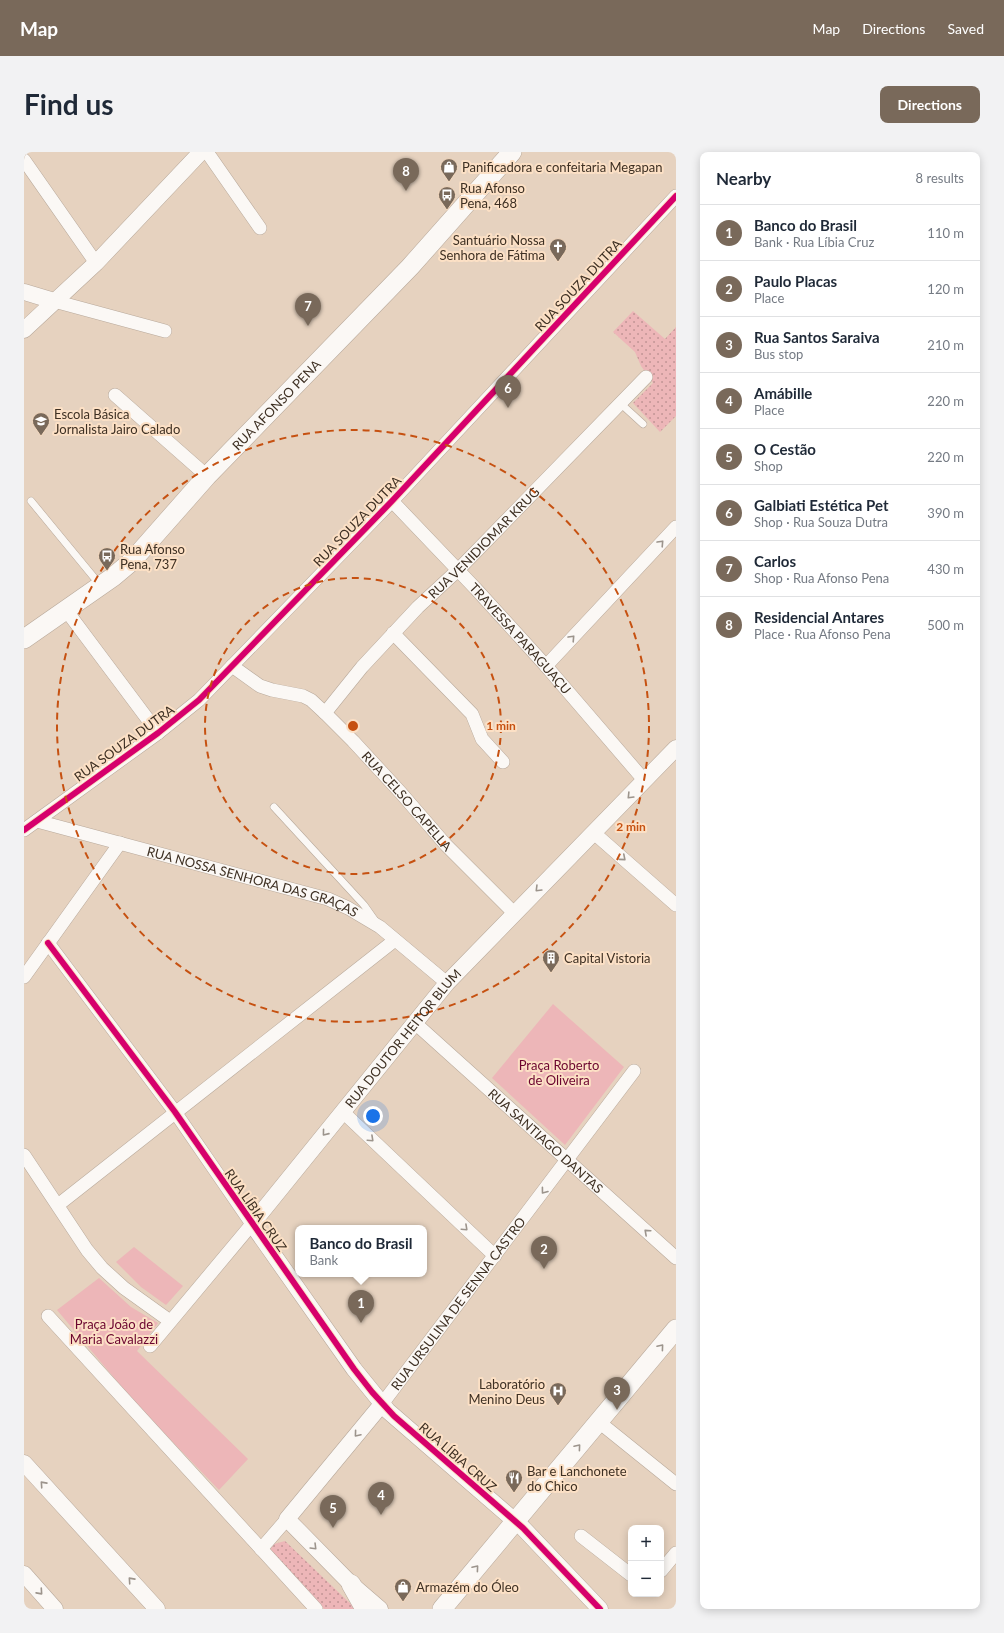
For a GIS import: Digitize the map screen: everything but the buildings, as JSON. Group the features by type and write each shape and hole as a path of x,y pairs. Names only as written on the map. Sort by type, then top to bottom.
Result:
{"main road":[{"name":"RUA AFONSO PENA","path":"24,639 101,586 132,561 207,476 410,267 512,152"},
{"path":"442,1609 676,1329"},
{"path":"351,1584 365,1609"}],"street":[{"path":"24,330 96,263 201,152"},
{"path":"207,152 260,228"},
{"path":"24,160 96,263"},
{"name":"RUA SOUZA DUTRA","path":"24,830 158,733 199,700 392,501 676,196"},
{"path":"24,292 165,331"},
{"name":"RUA VENIDIOMAR KRUG","path":"325,713 362,667 393,633 418,607 458,570 646,377"},
{"path":"115,395 207,476"},
{"name":"TRAVESSA PARAGUAÇU","path":"392,501 546,666 644,780"},
{"path":"546,666 676,527"},
{"path":"66,610 158,733"},
{"path":"393,633 472,714 482,739 503,762"},
{"name":"RUA CELSO CAPELLA","path":"232,666 260,686 303,696 311,700 353,740 446,845 514,913"},
{"name":"RUA DOUTOR HEITOR BLUM","path":"150,1346 252,1224 447,983 676,748"},
{"name":"RUA NOSSA SENHORA DAS GRAÇAS","path":"37,821 328,899 348,908 380,928 447,983"},
{"path":"594,833 676,905"},
{"path":"24,977 120,843"},
{"path":"58,1205 395,940"},
{"name":"RUA LÍBIA CRUZ","path":"48,943 175,1112 354,1368 382,1404 400,1422 516,1522 600,1609"},
{"name":"RUA SANTIAGO DANTAS","path":"415,1023 676,1258"},
{"name":"RUA URSULINA DE SENNA CASTRO","path":"261,1549 382,1404 634,1071"},
{"path":"342,1112 495,1256"},
{"path":"24,1155 87,1250 102,1268 124,1288 170,1321"},
{"path":"48,1316 316,1609"},
{"path":"599,1422 676,1484"},
{"path":"24,1463 157,1609"},
{"path":"286,1520 351,1584 380,1609"},
{"path":"581,1536 628,1573"},
{"path":"664,1567 676,1553"},
{"path":"24,1574 55,1609"}],"lane":[{"path":"620,403 643,424"},
{"path":"32,500 101,586"},
{"path":"274,807 364,905 380,928"}],"green space":[{"path":"633,311 665,339 676,327 676,416 660,432 633,403 653,383 641,366 635,352 613,332"},
{"name":"Praça Roberto de Oliveira","path":"553,1004 624,1067 565,1145 492,1078"},
{"path":"134,1247 183,1286 166,1305 141,1287 116,1262"},
{"name":"Praça João de Maria Cavalazzi","path":"99,1278 131,1307 158,1323 137,1351 248,1459 219,1490 137,1405 57,1310"},
{"path":"285,1541 356,1609 324,1609 268,1552 274,1544"}],"cycle path":[{"path":"24,830 158,733 199,700 392,501 676,196"},
{"path":"48,943 175,1112 354,1369 372,1392 394,1416 523,1528 600,1609"}],"place":[{"name":"Panificadora e confeitaria Megapan","path":"449,182"},
{"name":"Residencial Antares","path":"406,191"},
{"name":"Rua Afonso Pena, 468","path":"447,210"},
{"name":"Santuário Nossa Senhora de Fátima","path":"558,262"},
{"name":"Carlos","path":"308,326"},
{"name":"Galbiati Estética Pet","path":"508,408"},
{"name":"Escola Básica Jornalista Jairo Calado","path":"41,436"},
{"name":"Rua Afonso Pena, 737","path":"107,571"},
{"name":"Capital Vistoria","path":"551,973"},
{"name":"Paulo Placas","path":"544,1269"},
{"name":"Banco do Brasil","path":"361,1323"},
{"name":"Laboratório Menino Deus","path":"558,1406"},
{"name":"Rua Santos Saraiva","path":"617,1410"},
{"name":"Bar e Lanchonete do Chico","path":"514,1493"},
{"name":"Amábille","path":"381,1515"},
{"name":"O Cestão","path":"333,1528"},
{"name":"Armazém do Óleo","path":"403,1602"}]}
